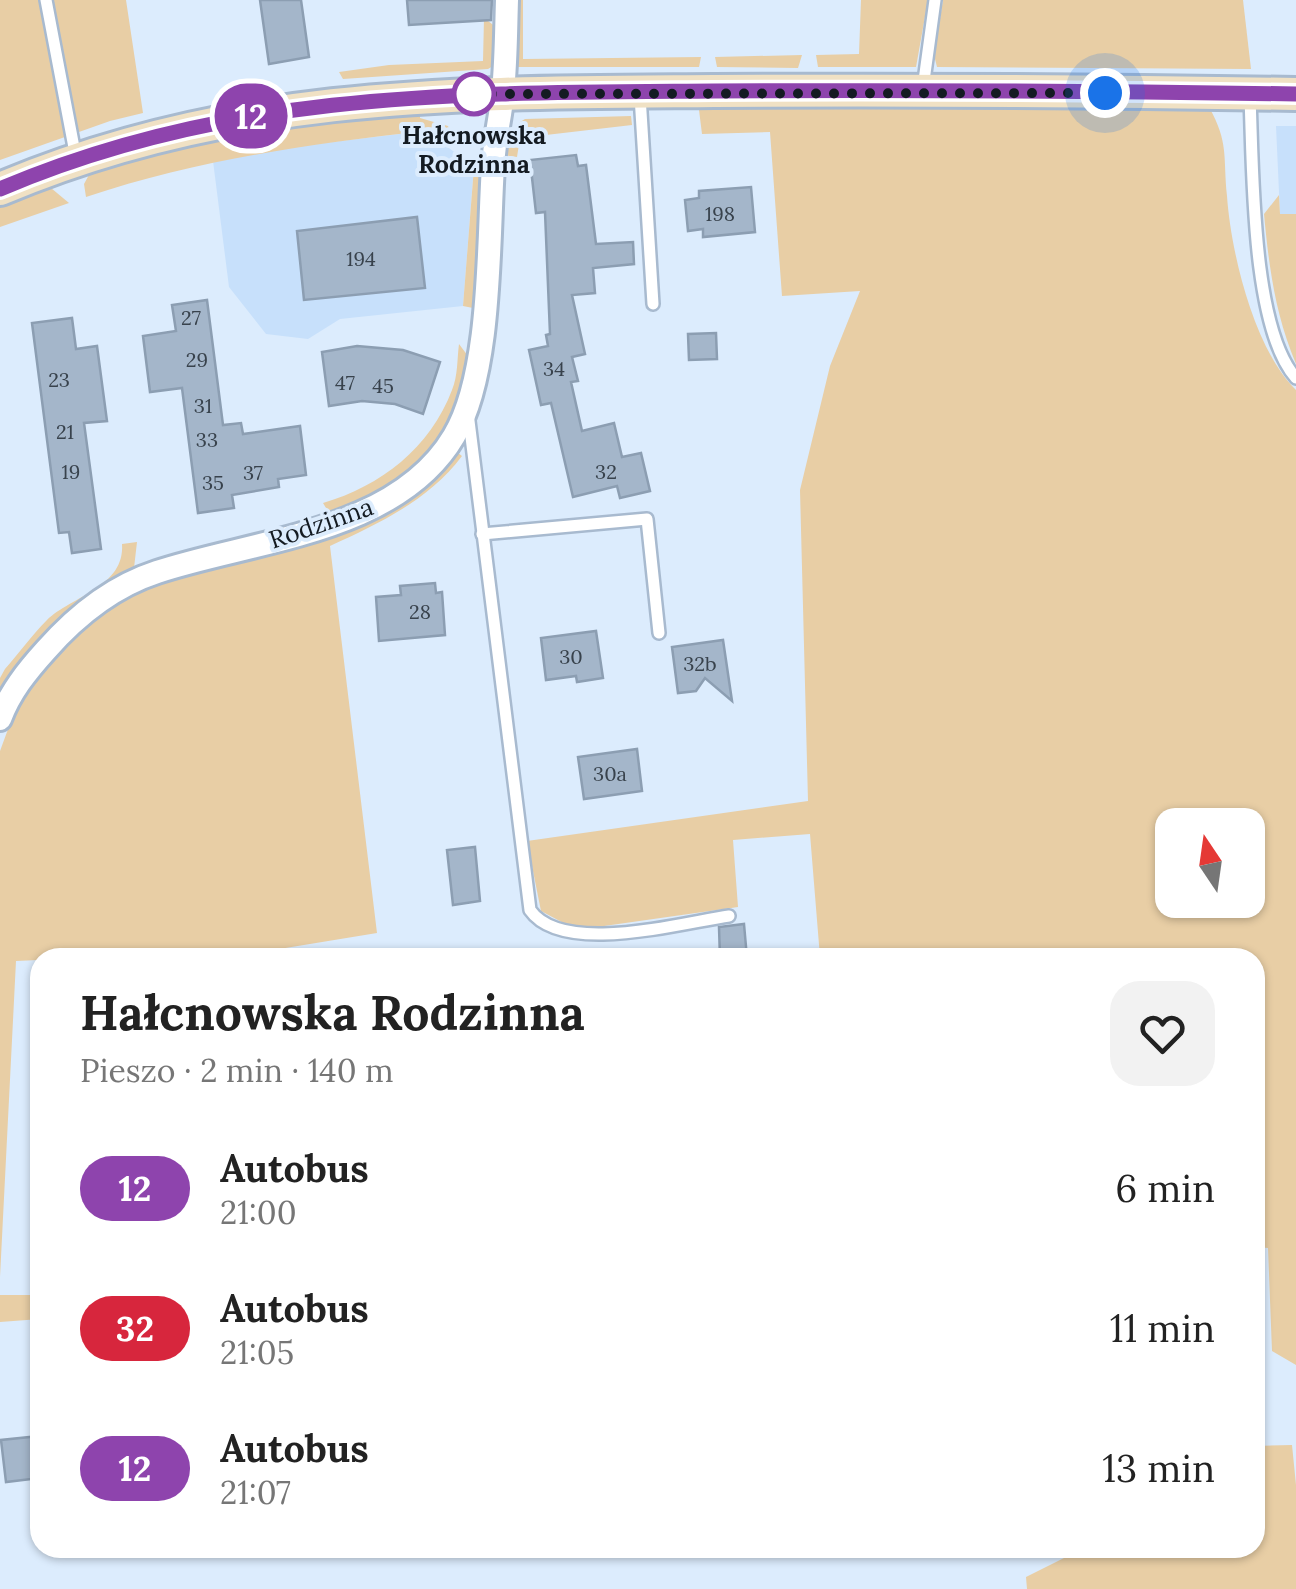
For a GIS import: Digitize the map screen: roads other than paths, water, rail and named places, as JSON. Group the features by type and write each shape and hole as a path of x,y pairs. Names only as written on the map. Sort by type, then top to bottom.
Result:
{"street":[{"name":"Rodzinna","path":"0,719 36,661 72,622 98,602 154,573 342,521 386,500 426,469 454,436 467,404 486,313 493,162 503,93 507,0"},
{"path":"0,189 76,158 170,133 284,110 407,96 640,92 1296,94"}],"lane":[{"path":"46,0 76,158"},
{"path":"923,92 935,0"},
{"path":"640,92 653,304"},
{"path":"1250,94 1264,285 1278,344 1296,378"},
{"path":"467,404 530,910 538,921 569,934 592,935 728,916"},
{"path":"482,534 647,518 658,633"}],"place":[{"name":"Hałcnowska Rodzinna","path":"474,94"}]}
